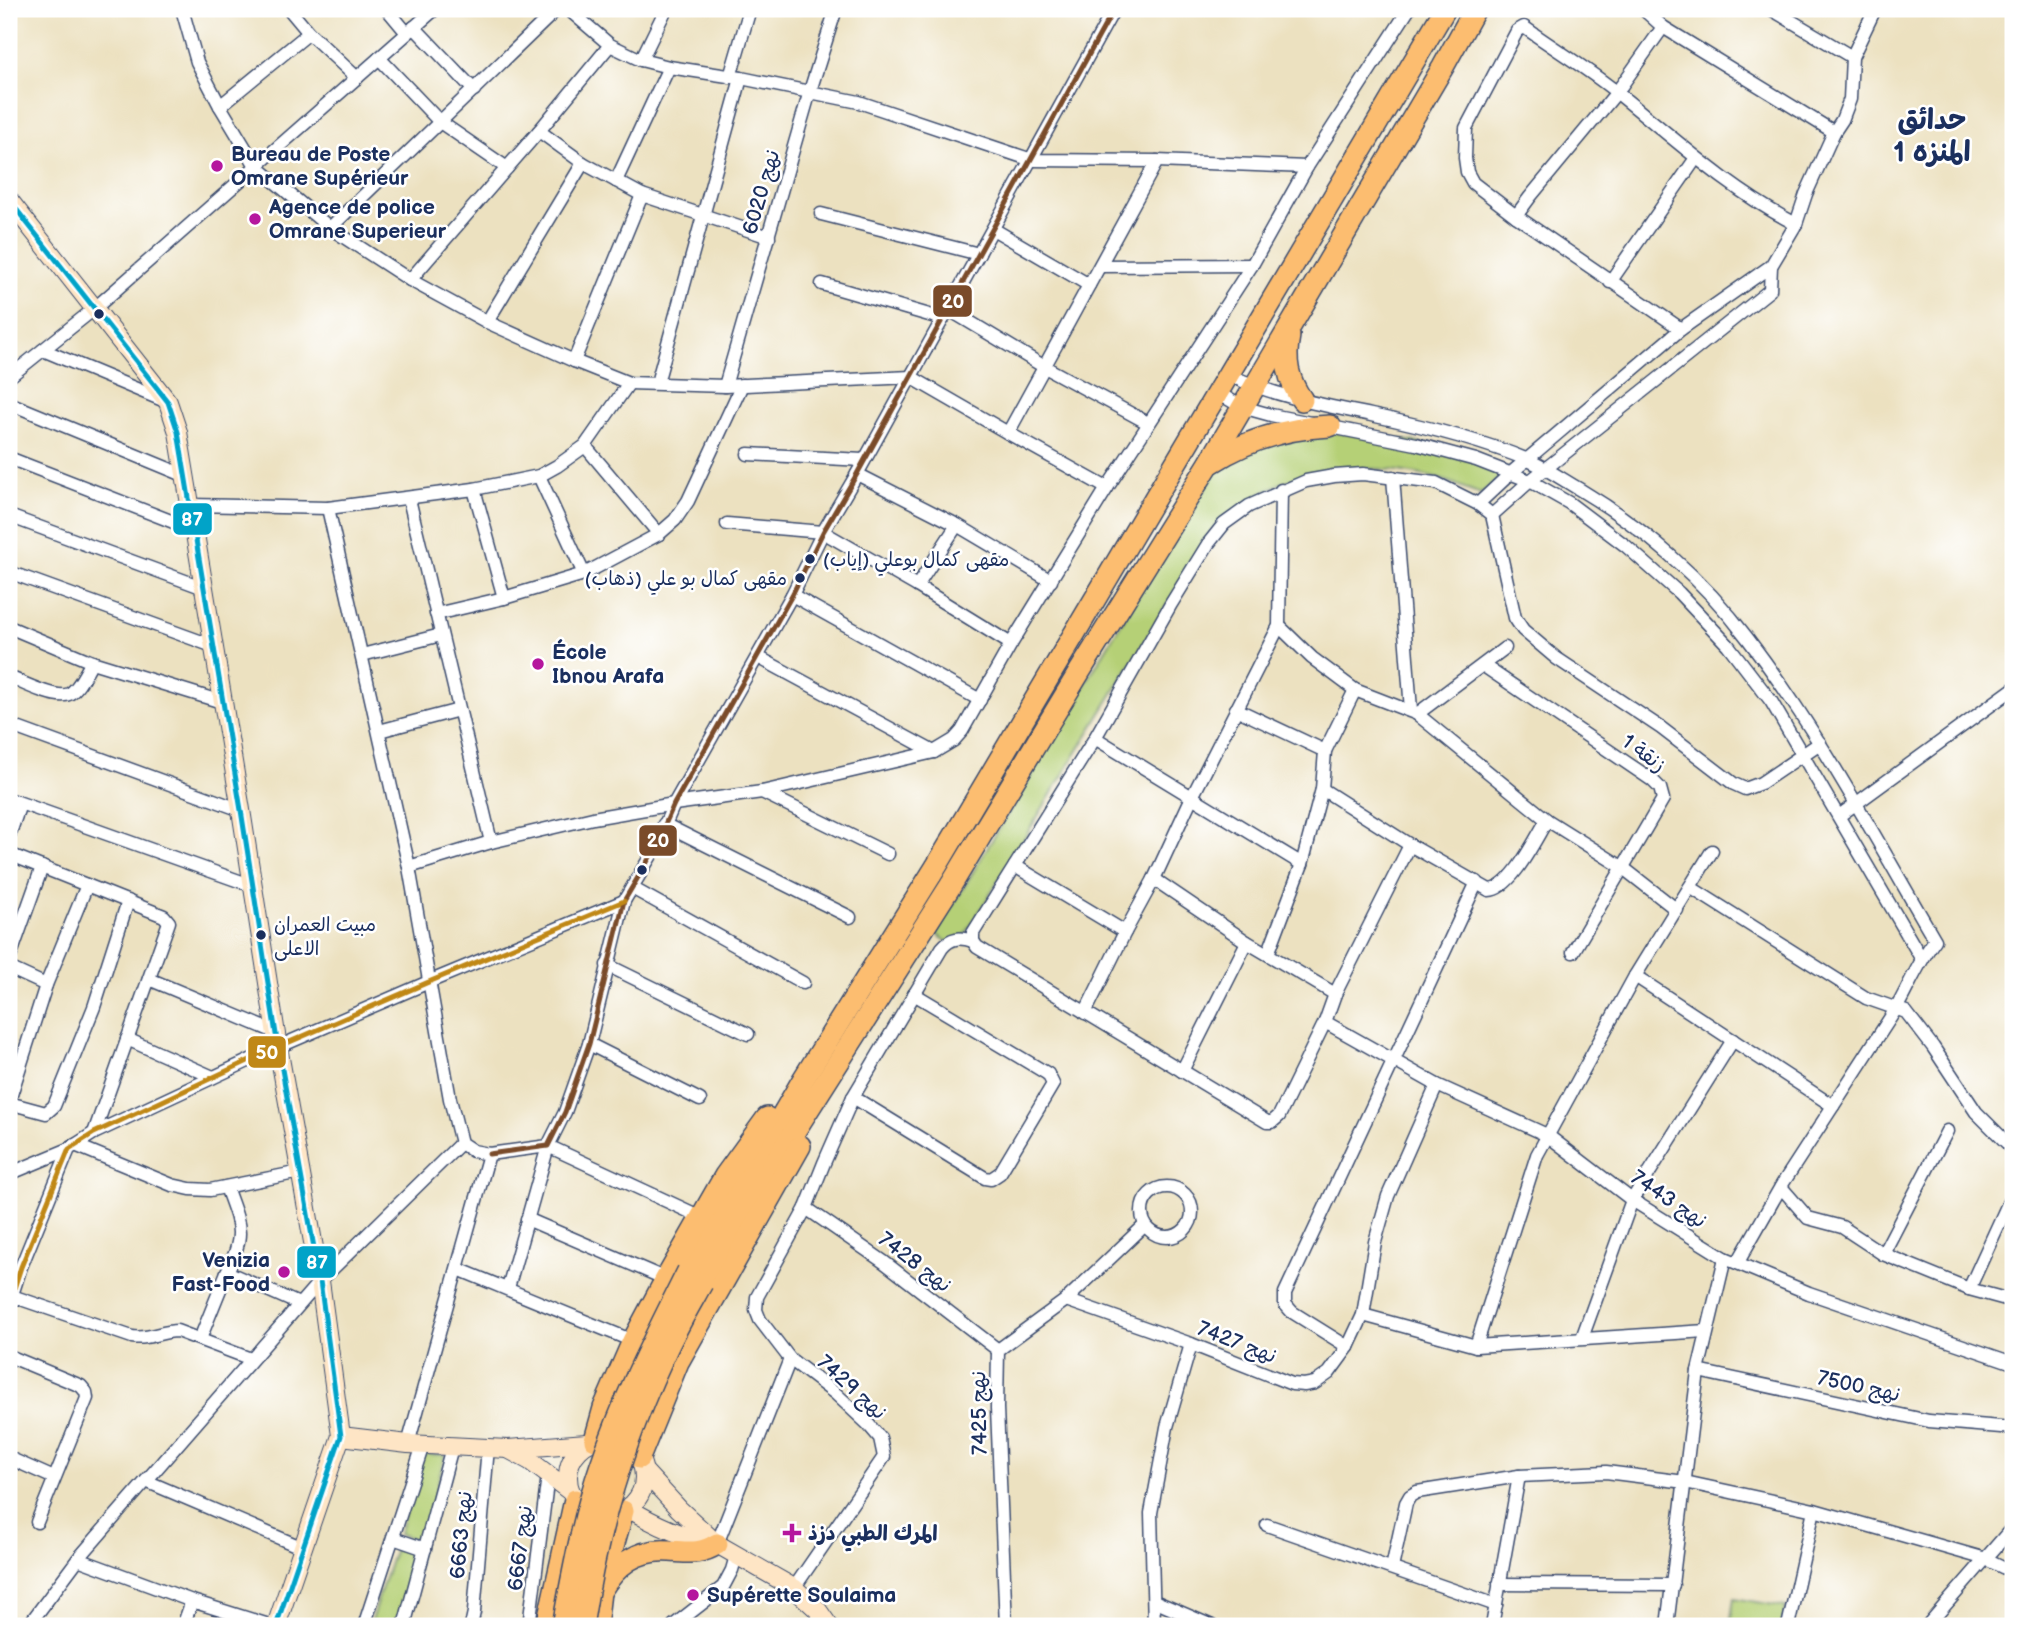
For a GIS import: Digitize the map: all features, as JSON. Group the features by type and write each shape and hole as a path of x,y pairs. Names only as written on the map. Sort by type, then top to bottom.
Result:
{"highway":[{"path":"563,1626 600,1467 650,1345 771,1168 813,1084 936,867 1445,9"},
{"path":"591,1441 633,1341 725,1176 777,1105 813,1084 951,885 1209,464 1475,9"},
{"path":"1294,321 1289,334 1286,362 1289,376 1302,401"},
{"path":"1209,464 1237,447 1266,435 1330,426"},
{"path":"641,1464 678,1363 808,1133 813,1084"},
{"path":"582,1626 589,1578 611,1495 634,1425 695,1277"},
{"path":"547,1626 573,1496"},
{"path":"596,1626 600,1592 626,1509"},
{"path":"600,1592 616,1569 639,1553 653,1550 690,1553 709,1549 717,1544"}],"street":[{"path":"9,12 13,9"},
{"path":"289,9 309,33 357,78"},
{"path":"387,9 474,90"},
{"path":"9,377 94,309 435,9"},
{"path":"330,228 557,9"},
{"path":"641,60 666,9"},
{"path":"657,383 704,214 750,9"},
{"name":"نهج 6020","path":"724,386 836,9"},
{"path":"508,1288 548,1146 565,1112 589,1044 624,901 653,852 674,804 792,595 823,532 1114,9"},
{"path":"409,867 491,842 593,818 761,792 934,752 954,740 962,731 1011,644 1107,488 1252,265 1307,167 1409,9"},
{"path":"1643,9 1663,27 1834,132"},
{"path":"1771,9 1852,57"},
{"path":"185,10 197,62 256,166 330,228 410,280 487,322 629,383 724,386 911,377 1107,488"},
{"path":"572,10 610,45 641,60 859,102 1032,160 1157,161 1307,167"},
{"path":"1478,504 1681,330 1771,267 1796,224 1806,194 1842,120 1850,99 1852,57 1873,10"},
{"path":"1681,330 1516,216 1474,183 1467,172 1466,128 1517,31 1524,27 1617,92 1696,158 1770,210 1796,224"},
{"path":"1516,216 1617,92 1663,27"},
{"path":"220,106 309,33"},
{"path":"410,280 610,45"},
{"path":"379,58 440,122 507,168"},
{"path":"616,181 668,67"},
{"path":"539,131 583,163 642,194 769,237"},
{"path":"1610,282 1696,158"},
{"path":"1008,433 1157,161"},
{"path":"487,322 583,163"},
{"path":"574,361 642,194"},
{"path":"12,212 168,402 178,432 276,1040 320,1281 341,1436 274,1626 192,1601 78,1559"},
{"path":"821,214 979,254"},
{"path":"993,229 1089,285"},
{"path":"1100,266 1252,265"},
{"path":"1492,515 1530,481 1770,290 1771,267"},
{"path":"822,284 945,314 1148,423"},
{"path":"43,350 168,402"},
{"path":"191,505 328,508 409,499 539,476 585,446 629,383"},
{"path":"1223,384 1254,387 1302,401 1438,431 1475,441 1545,469 1601,503 1654,542 1703,587 1747,637 1820,743 1934,940 1921,958 1896,1009 1781,1187 1738,1262"},
{"path":"1223,384 1242,407 1416,444 1476,460 1511,473 1569,503 1626,545 1679,593 1727,645 1764,692 1804,754 1921,958"},
{"path":"436,614 504,598 584,574 659,534 675,520 688,501 742,385"},
{"path":"9,403 186,476"},
{"path":"585,446 659,534"},
{"path":"748,454 863,460"},
{"path":"9,458 194,530"},
{"path":"857,474 957,525 1051,581"},
{"path":"1410,845 1335,994 1325,1022 1279,1116 1272,1122 1085,1013 977,947 973,941 973,933 1096,738 1208,544 1224,524 1249,506 1306,481 1363,474 1393,477 1436,483 1478,504 1492,515 1515,618 1523,630 1556,658 1661,727 1734,784 1745,789 1761,783 1820,743"},
{"path":"539,476 584,574"},
{"path":"1393,477 1414,712"},
{"path":"474,489 504,598"},
{"path":"1085,1013 1279,626 1282,490"},
{"path":"409,499 491,842"},
{"path":"328,508 409,867 450,1099 461,1143 473,1151 489,1154 548,1146 701,1217"},
{"path":"9,516 204,588"},
{"path":"727,524 823,532 1011,644"},
{"path":"917,586 957,525"},
{"path":"9,572 213,646"},
{"path":"792,595 980,700"},
{"path":"1279,626 1312,659 1355,690 1414,712 1547,820 1622,867 1677,910"},
{"path":"9,627 92,662 222,702"},
{"path":"362,655 441,635"},
{"path":"1414,712 1505,648"},
{"path":"758,657 934,752"},
{"path":"9,677 53,694 69,694 92,662"},
{"name":"زنقة 1","path":"1483,666 1652,780 1660,789 1663,799 1573,952"},
{"path":"1839,816 2013,689"},
{"path":"1268,954 1302,864 1322,789 1325,751 1355,690"},
{"path":"1236,709 1325,751"},
{"path":"379,731 459,710"},
{"path":"9,725 241,810"},
{"path":"1096,738 1302,864"},
{"path":"1322,789 1410,845 1489,890 1496,890 1507,882 1547,820"},
{"path":"761,792 888,854"},
{"path":"9,836 15,802 253,886"},
{"path":"664,824 850,917"},
{"path":"1476,1346 1537,1155 1635,976 1712,851"},
{"path":"9,854 128,901 163,916 169,922 94,1133"},
{"path":"1015,866 1125,932"},
{"path":"9,960 42,867"},
{"path":"1154,879 1247,942 1335,994"},
{"path":"1348,1347 1292,1312 1285,1304 1285,1293 1477,882"},
{"path":"87,885 46,985 9,1102 46,1113 54,1106 94,1007 128,901"},
{"path":"1690,887 1866,998 1906,1012 1976,1112 2013,1149"},
{"path":"632,888 803,983"},
{"path":"9,1174 72,1147 94,1133 213,1077 276,1040 431,981 624,901"},
{"path":"717,1544 790,1359 760,1321 756,1310 757,1297 806,1208 853,1097 942,947 948,941 964,938 973,941"},
{"path":"1182,1071 1247,942"},
{"path":"607,965 748,1034"},
{"path":"9,968 46,985"},
{"path":"1635,976 1833,1106"},
{"path":"149,979 276,1040"},
{"path":"853,1097 985,1178 991,1179 1000,1173 1053,1084 1048,1074 914,994"},
{"name":"نهج 7443","path":"1325,1022 1437,1085 1547,1135 1632,1199 1725,1258 1809,1293 2013,1363"},
{"path":"127,1039 213,1077"},
{"path":"1582,1338 1632,1199 1732,1040"},
{"path":"589,1044 700,1100"},
{"name":"نهج 7427","path":"1066,1300 1191,1344 1293,1384 1315,1383 1329,1373 1348,1347 1363,1315 1375,1242 1388,1196 1437,1085"},
{"path":"1882,1254 1947,1131"},
{"path":"28,1626 78,1559 299,1304 461,1143"},
{"path":"72,1147 172,1185 190,1189 210,1190 300,1172"},
{"path":"72,1147 15,1266 10,1300 132,1337 145,1339 172,1331 251,1359"},
{"path":"364,1626 393,1538 458,1269 489,1154"},
{"path":"200,1339 241,1234 226,1187"},
{"path":"1171,1187 1181,1191 1187,1198 1191,1217 1181,1233 1162,1237 1145,1226 1142,1207 1153,1191 1171,1187"},
{"path":"1781,1187 1808,1219 1842,1227 1882,1254 1969,1289 2013,1301"},
{"path":"1969,1289 2013,1193"},
{"name":"نهج 7428","path":"806,1208 884,1262 998,1350"},
{"path":"527,1219 666,1279"},
{"name":"نهج 7425","path":"1006,1626 997,1408 998,1350 1066,1300 1145,1226"},
{"path":"1667,1626 1698,1371 1725,1258"},
{"path":"458,1269 633,1341"},
{"path":"227,1272 299,1304"},
{"path":"1363,1315 1476,1346 1706,1331"},
{"path":"1154,1626 1151,1513 1167,1427 1191,1344"},
{"path":"9,1356 82,1386 86,1392 86,1398 37,1522"},
{"name":"نهج 7429","path":"790,1359 836,1394 868,1423 880,1438 884,1457 794,1588"},
{"name":"نهج 7500","path":"1698,1371 1929,1421 2013,1428"},
{"path":"341,1436 452,1447 508,1449 615,1439 633,1450 641,1464 679,1509 717,1544 794,1588 817,1609 829,1626"},
{"path":"573,1496 567,1478 569,1464 576,1452 591,1441"},
{"path":"405,1626 452,1447"},
{"name":"نهج 6663","path":"471,1626 488,1447"},
{"path":"508,1449 530,1461 573,1496 581,1506 597,1514 606,1515 626,1509 637,1498 643,1485 641,1464"},
{"path":"9,1458 54,1478"},
{"path":"1392,1568 1406,1503 1410,1496 1417,1492 1519,1476 1606,1472 1685,1482 1814,1510 1986,1559 2013,1572"},
{"name":"نهج 6667","path":"529,1626 548,1475"},
{"path":"1492,1626 1519,1476"},
{"path":"146,1481 303,1548"},
{"path":"626,1509 679,1534 717,1544"},
{"path":"1788,1626 1814,1510"},
{"path":"1267,1525 1496,1605"},
{"path":"1927,1626 2013,1527"},
{"path":"393,1538 425,1549"},
{"path":"673,1626 723,1587 736,1556"},
{"path":"1499,1584 1673,1585"},
{"path":"183,1626 192,1601"},
{"path":"1154,1601 1212,1626"}],"green space":[{"path":"1331,432 1412,441 1506,472 1481,494 1441,479 1396,471 1357,469 1317,473 1271,488 1216,525 957,948 936,934 1214,468 1246,449"},
{"path":"422,1454 445,1455 423,1542 399,1534"},
{"path":"396,1545 420,1552 396,1626 369,1626"},
{"path":"1734,1598 1786,1607 1782,1626 1730,1626"}],"transit line":[{"name":"20","path":"489,1154 548,1146 565,1112 589,1044 624,901 653,852 674,804 792,595 823,532 1114,9"},
{"name":"87","path":"9,200 168,402 178,432 278,1047 320,1281 341,1436 276,1626"},
{"name":"50","path":"9,1304 21,1267 69,1149 94,1133 278,1047 624,901"}],"place":[{"name":"Bureau de Poste Omrane Supérieur","path":"217,166"},
{"name":"Agence de police Omrane Superieur","path":"255,219"},
{"name":"مقهى كمال بوعلي (إياب)","path":"810,559"},
{"name":"مقهى كمال بو علي (ذهاب)","path":"800,578"},
{"name":"École Ibnou Arafa","path":"538,664"},
{"name":"مبيت العمران الاعلى","path":"261,935"},
{"name":"Venizia Fast-Food","path":"284,1272"},
{"name":"المرك الطبي دزذ","path":"792,1533"},
{"name":"Supérette Soulaima","path":"693,1595"}],"district":[{"name":"حدائق المنزه 1","path":"1932,135"}]}
